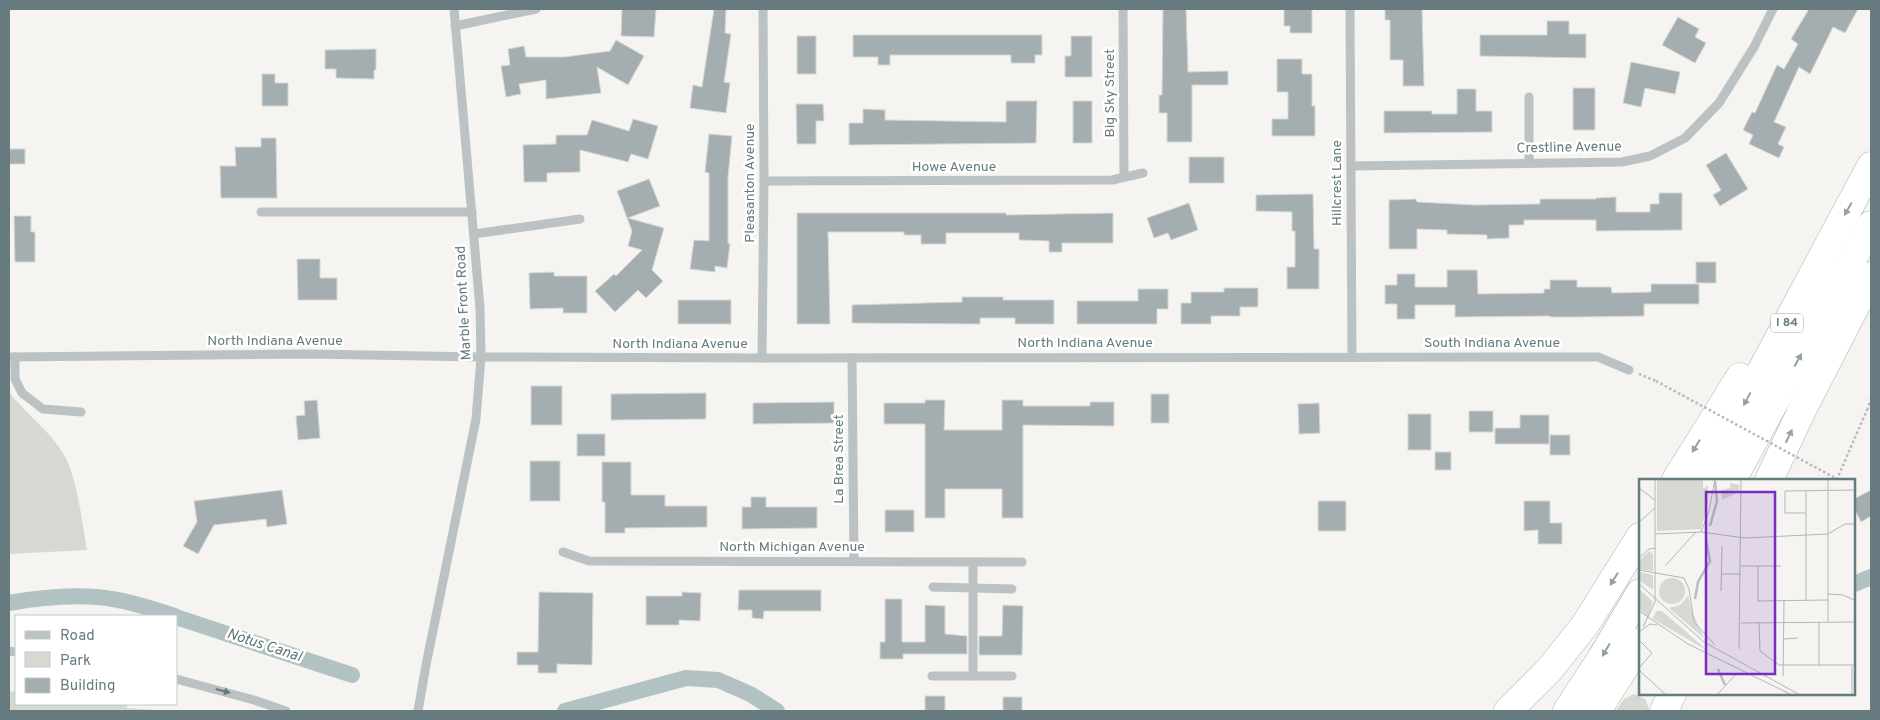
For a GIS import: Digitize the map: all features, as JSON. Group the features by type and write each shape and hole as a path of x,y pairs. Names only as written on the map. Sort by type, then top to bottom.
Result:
{"highway":[{"name":"I 84","path":"1704,479 1871,166"},
{"name":"I 84","path":"1733,479 1871,225"},
{"path":"1677,479 1756,350 1811,275"},
{"path":"1769,479 1803,408 1871,276"},
{"path":"1508,711 1549,670 1586,625 1639,539"},
{"path":"1567,711 1601,659 1639,595"},
{"path":"1597,711 1639,644"},
{"path":"1664,711 1672,695"}],"street":[{"name":"Marble Front Road","path":"418,711 476,419 481,357 480,308 454,9"},
{"path":"455,26 536,9"},
{"name":"Pleasanton Avenue","path":"762,358 763,9"},
{"name":"Big Sky Street","path":"1123,9 1124,177"},
{"name":"Hillcrest Lane","path":"1350,9 1352,357"},
{"name":"Crestline Avenue","path":"1351,166 1622,162 1650,156 1685,138 1719,103 1754,47 1773,9"},
{"path":"1529,163 1530,97"},
{"name":"Howe Avenue","path":"764,181 1112,180 1142,173"},
{"path":"261,212 472,212"},
{"path":"474,234 580,219"},
{"name":"North Indiana Avenue","path":"12,357 310,354 762,358 1352,357"},
{"path":"12,357 15,379 22,393 43,409 81,412"},
{"name":"South Indiana Avenue","path":"1352,357 1598,357 1630,370"},
{"name":"La Brea Street","path":"852,358 854,561"},
{"name":"North Michigan Avenue","path":"563,552 589,561 1022,562"},
{"path":"973,562 973,676"},
{"path":"933,587 1012,588"},
{"path":"932,676 1012,676"},
{"path":"178,680 254,700 286,711"}],"path":[{"path":"1630,370 1656,381 1837,478 1871,399"}],"green space":[{"path":"9,392 57,444 68,462 78,500 87,550 9,554"},
{"path":"15,691 15,705 127,705 127,708 171,711 9,711 9,692"},
{"path":"1634,694 1645,699 1650,711 1616,711 1624,699"}],"building":[{"path":"622,9 656,9 654,37 621,36"},
{"path":"714,9 726,9 725,33 731,34 724,82 730,83 726,113 690,108 693,85 702,87"},
{"path":"1163,9 1186,9 1188,72 1228,71 1228,85 1192,85 1192,142 1167,142 1167,113 1159,113 1159,95 1162,95"},
{"path":"1284,9 1312,9 1312,33 1290,33 1290,26 1284,26"},
{"path":"1385,9 1422,9 1424,86 1403,86 1403,60 1390,60 1390,20 1385,20"},
{"path":"1809,9 1858,9 1845,33 1833,27 1810,74 1799,67 1774,122 1786,127 1778,144 1784,147 1779,158 1749,144 1753,135 1743,130 1752,112 1755,113 1777,65 1784,69 1798,44 1791,39"},
{"path":"1678,17 1699,29 1695,37 1706,43 1695,63 1662,45"},
{"path":"1547,21 1569,21 1569,34 1586,34 1586,58 1480,56 1480,35 1547,35"},
{"path":"853,35 1042,35 1042,55 1035,55 1035,63 1011,63 1011,55 890,55 890,65 878,65 878,57 853,57"},
{"path":"797,36 816,36 816,74 797,74"},
{"path":"1071,36 1092,36 1092,77 1065,77 1065,56 1071,56"},
{"path":"616,40 644,56 628,85 597,67 601,93 546,99 546,80 519,84 521,94 506,97 501,66 510,65 508,49 524,46 526,57 564,57 610,51"},
{"path":"376,49 374,79 336,78 336,69 325,69 325,50"},
{"path":"1277,59 1302,59 1302,74 1312,74 1312,106 1315,106 1315,136 1272,136 1272,119 1288,119 1288,92 1277,92"},
{"path":"1631,62 1680,72 1675,94 1645,88 1641,107 1623,103"},
{"path":"262,74 275,74 275,83 288,83 288,106 262,106"},
{"path":"1573,88 1595,88 1595,130 1573,130"},
{"path":"1457,89 1476,89 1476,111 1492,111 1492,132 1384,133 1384,111 1432,111 1432,114 1457,114"},
{"path":"1006,101 1037,101 1036,143 849,145 849,123 863,123 863,109 885,110 885,120 1006,122"},
{"path":"1073,101 1092,101 1092,143 1073,143"},
{"path":"796,104 823,104 824,121 816,121 816,144 797,144"},
{"path":"633,119 658,126 648,159 631,154 628,162 580,150 580,172 547,173 547,182 524,182 523,145 556,144 556,135 587,135 592,120 629,131"},
{"path":"709,134 732,136 728,177 728,243 730,244 727,268 715,266 715,272 690,269 694,240 709,241 709,173 705,172"},
{"path":"261,138 276,138 277,198 221,198 220,166 236,166 235,147 261,147"},
{"path":"9,149 25,149 25,164 9,164"},
{"path":"1726,153 1748,189 1720,206 1713,195 1721,190 1706,165"},
{"path":"1189,157 1224,157 1224,183 1189,183"},
{"path":"649,179 660,206 628,218 664,228 652,270 663,281 646,298 638,290 615,312 595,291 614,274 616,276 642,250 628,246 632,231 617,191"},
{"path":"1659,193 1682,193 1682,230 1596,231 1596,220 1524,220 1524,225 1509,225 1509,238 1487,239 1487,235 1447,234 1447,230 1417,229 1417,249 1389,249 1389,200 1416,199 1417,202 1474,205 1540,204 1540,199 1616,197 1616,212 1650,212 1650,204 1659,204"},
{"path":"1313,194 1314,249 1319,249 1319,289 1287,289 1287,267 1295,267 1295,231 1292,231 1292,212 1256,211 1256,195"},
{"path":"1189,203 1198,230 1171,240 1168,233 1154,238 1147,218"},
{"path":"797,213 1006,213 1006,215 1113,213 1113,243 1062,243 1062,252 1049,252 1049,241 1019,240 1019,233 946,233 946,244 921,244 921,235 904,235 904,232 828,232 830,324 797,324"},
{"path":"14,216 31,216 31,232 35,232 35,262 15,262"},
{"path":"297,259 320,259 320,278 337,278 337,300 298,300"},
{"path":"1696,262 1716,262 1716,283 1696,283"},
{"path":"1447,270 1477,270 1478,294 1544,293 1544,289 1550,289 1550,280 1577,280 1577,287 1611,287 1612,293 1651,292 1651,284 1699,284 1699,304 1644,304 1644,316 1577,317 1455,317 1455,305 1415,305 1415,319 1397,319 1397,304 1385,304 1385,285 1397,285 1397,274 1415,274 1415,287 1447,287"},
{"path":"554,272 554,276 587,276 587,313 563,313 563,308 530,309 529,273"},
{"path":"1224,288 1258,288 1258,307 1240,307 1240,316 1211,316 1211,324 1181,324 1181,303 1191,303 1191,292 1224,292"},
{"path":"1138,289 1168,289 1168,309 1157,309 1157,324 1077,324 1077,301 1138,301"},
{"path":"962,297 1003,297 1003,300 1054,300 1054,324 1015,324 1015,318 980,318 980,324 852,323 852,305 962,302"},
{"path":"678,300 731,300 731,324 678,324"},
{"path":"531,386 562,386 562,425 531,425"},
{"path":"706,393 706,419 611,420 611,394"},
{"path":"1151,394 1169,394 1169,423 1151,423"},
{"path":"317,400 320,438 298,440 296,416 305,415 304,401"},
{"path":"925,400 945,400 944,430 1002,430 1002,400 1023,400 1023,406 1090,406 1090,402 1114,402 1114,426 1023,425 1023,518 1002,518 1002,489 945,489 945,518 925,518 925,424 884,424 884,403 925,403"},
{"path":"834,402 834,423 753,424 753,403"},
{"path":"1319,403 1320,433 1299,434 1298,404"},
{"path":"1469,411 1493,411 1493,432 1469,432"},
{"path":"1408,414 1431,414 1431,450 1408,450"},
{"path":"1520,415 1549,415 1549,444 1495,444 1495,428 1520,428"},
{"path":"577,434 605,434 605,456 577,456"},
{"path":"1550,435 1570,435 1570,455 1550,455"},
{"path":"1435,452 1451,452 1451,470 1435,470"},
{"path":"530,461 560,461 560,501 530,501"},
{"path":"602,462 631,462 631,495 665,495 665,506 707,506 707,527 625,528 625,533 605,533 605,502 602,502"},
{"path":"282,490 287,524 267,527 266,519 214,525 198,554 183,546 197,522 194,501"},
{"path":"1871,490 1871,516 1861,522 1855,510 1855,498"},
{"path":"751,497 766,497 766,507 817,507 817,528 742,529 742,507 751,507"},
{"path":"1318,501 1346,501 1346,531 1318,531"},
{"path":"1524,501 1550,501 1550,523 1562,523 1562,544 1538,544 1538,530 1524,531"},
{"path":"885,510 914,510 914,532 885,532"},
{"path":"739,590 821,590 821,611 764,611 763,619 752,618 752,610 738,610"},
{"path":"539,592 593,593 592,665 557,664 557,673 538,673 538,665 517,665 517,652 538,652"},
{"path":"682,592 701,593 700,621 679,620 679,625 646,625 646,596 682,596"},
{"path":"885,599 902,599 902,642 925,642 925,605 945,606 945,634 967,636 967,654 903,654 903,659 880,659 880,642 885,642"},
{"path":"1003,605 1023,606 1022,655 979,655 979,636 1002,636"},
{"path":"925,696 945,696 945,711 925,711"},
{"path":"1003,697 1022,697 1022,711 1003,711"}],"waterway":[{"name":"Notus Canal","path":"1855,584 1871,577"},
{"name":"Notus Canal","path":"9,603 53,597 97,597 127,602 172,615"},
{"name":"Notus Canal","path":"178,618 352,675"},
{"name":"Notus Canal","path":"565,711 686,678 718,680 750,694 777,711"}]}
